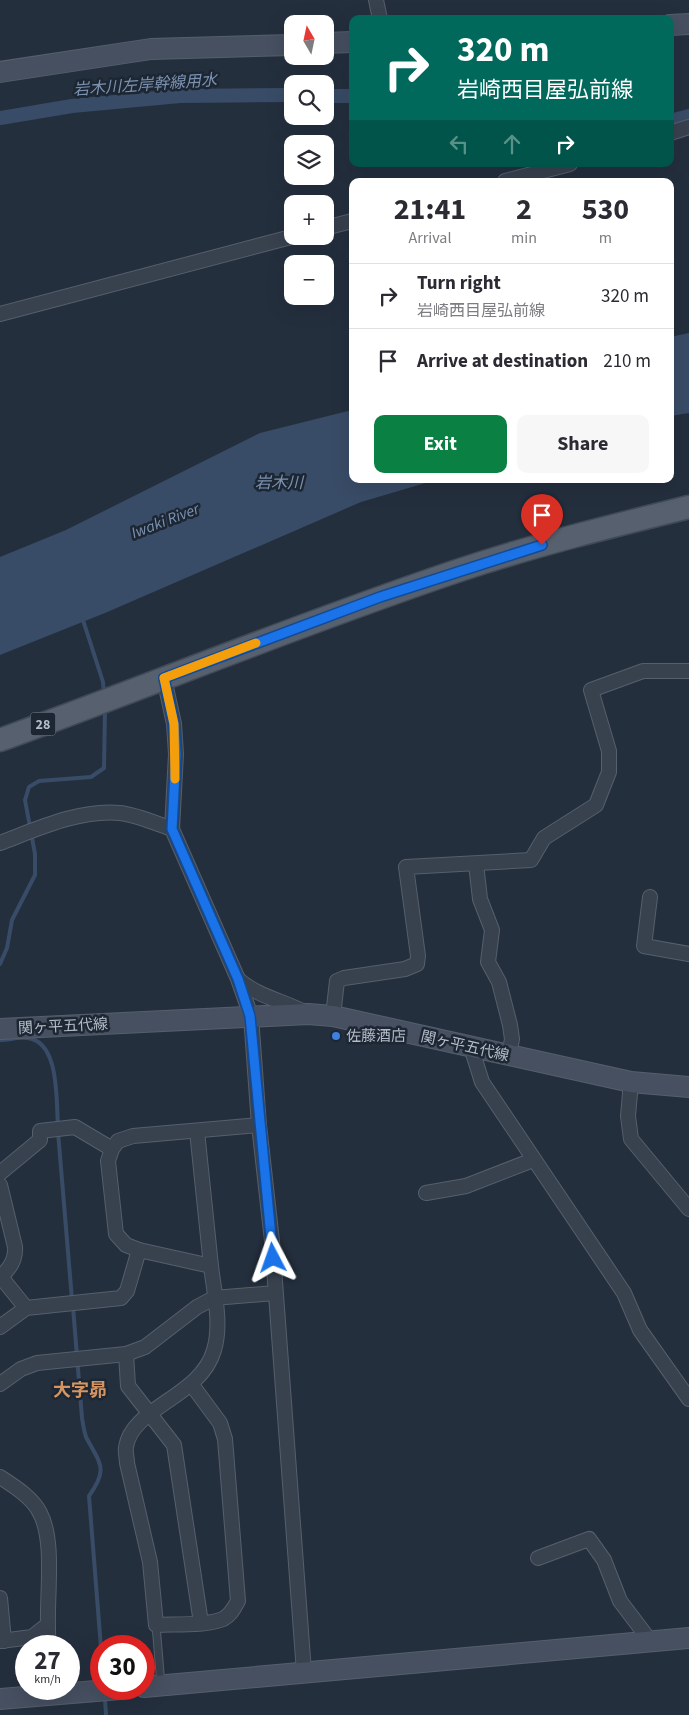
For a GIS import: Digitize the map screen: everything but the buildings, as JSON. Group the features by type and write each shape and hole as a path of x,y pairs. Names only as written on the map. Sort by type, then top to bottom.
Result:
{"main road":[{"name":"28","path":"0,740 86,709 281,633 462,569 572,536 689,507"}],"street":[{"path":"376,0 379,15"},
{"path":"674,24 689,24"},
{"path":"334,43 349,42"},
{"path":"0,72 151,49 284,45"},
{"path":"674,132 689,127"},
{"path":"516,178 559,167"},
{"path":"334,226 349,222"},
{"path":"0,314 284,239"},
{"path":"332,1016 337,982 344,978 405,968 416,964 418,956 406,867 531,860 544,838 596,805 608,772 608,751 591,690 643,671 689,671"},
{"path":"164,678 174,724 172,829 238,979 250,1016 259,1125 272,1241 304,1672"},
{"path":"0,843 38,829 95,814 120,813 172,829"},
{"path":"476,864 480,899 492,930 488,962 499,982 510,1025 512,1039 509,1056"},
{"path":"650,897 644,946 689,954"},
{"path":"238,979 252,991 293,1006 308,1014"},
{"name":"関ヶ平五代線","path":"0,1029 250,1016 308,1014 332,1016 630,1082 689,1087"},
{"path":"471,1047 482,1082 624,1293 640,1330 689,1399"},
{"path":"630,1082 628,1116 631,1139 689,1209"},
{"path":"211,1266 139,1250 126,1244 116,1234 108,1162 112,1149 118,1141 133,1136 183,1130 197,1131 259,1125"},
{"path":"0,1173 40,1140 40,1131 75,1126 112,1149"},
{"path":"192,1385 220,1424 225,1439 238,1601 232,1612 223,1619 201,1623 156,1625 150,1562 127,1463 126,1447 138,1426 148,1414 192,1385 206,1367 214,1351 217,1336 197,1131"},
{"path":"426,1193 466,1186 533,1160"},
{"path":"0,1185 16,1256 8,1270 0,1277 26,1308"},
{"path":"0,1328 26,1308 121,1298 127,1291 139,1250"},
{"path":"0,1384 21,1369 29,1366 126,1354 145,1348 197,1307 214,1298 275,1293"},
{"path":"126,1354 128,1386 174,1445 201,1623"},
{"path":"2,1482 28,1498 40,1511 45,1525 48,1540 47,1635"},
{"path":"538,1558 589,1539 604,1560 620,1601 651,1642"},
{"path":"0,1598 2,1641 32,1637 46,1626"},
{"path":"155,1686 689,1638"},
{"path":"0,1699 15,1697"}],"lane":[{"path":"155,1640 156,1625"}],"water":[{"path":"689,333 689,413 674,415 674,336"},
{"name":"岩木川","path":"349,411 349,483 425,483 361,502 105,613 0,655 0,557 66,530 260,433"}],"waterway":[{"name":"岩木川左岸幹線用水","path":"0,118 72,106 180,96 284,95"},
{"name":"岩木川左岸幹線用水","path":"334,96 349,96"},
{"name":"岩木川左岸幹線用水","path":"674,120 689,116"},
{"path":"82,617 103,682 104,694"},
{"path":"0,964 7,948 12,920 35,875 35,854 25,800 29,787 39,781 91,777 104,768 105,709"},
{"path":"0,1040 27,1038 38,1042 45,1050 51,1061 54,1074 58,1126"},
{"path":"58,1132 72,1300"},
{"path":"73,1307 83,1425 101,1472 89,1496 100,1635"},
{"path":"105,1700 106,1715"}],"slow traffic":[{"path":"175,779 174,724 164,678 256,643"}],"place":[{"name":"佐藤酒店","path":"336,1036"}],"district":[{"name":"大字昴","path":"80,1390"}],"route":[{"path":"273,1258 250,1016 244,993 193,872 172,829 176,754 174,724 164,678 380,597 462,569 542,545"}],"water label":[{"name":"Iwaki River","path":"165,520"}]}
